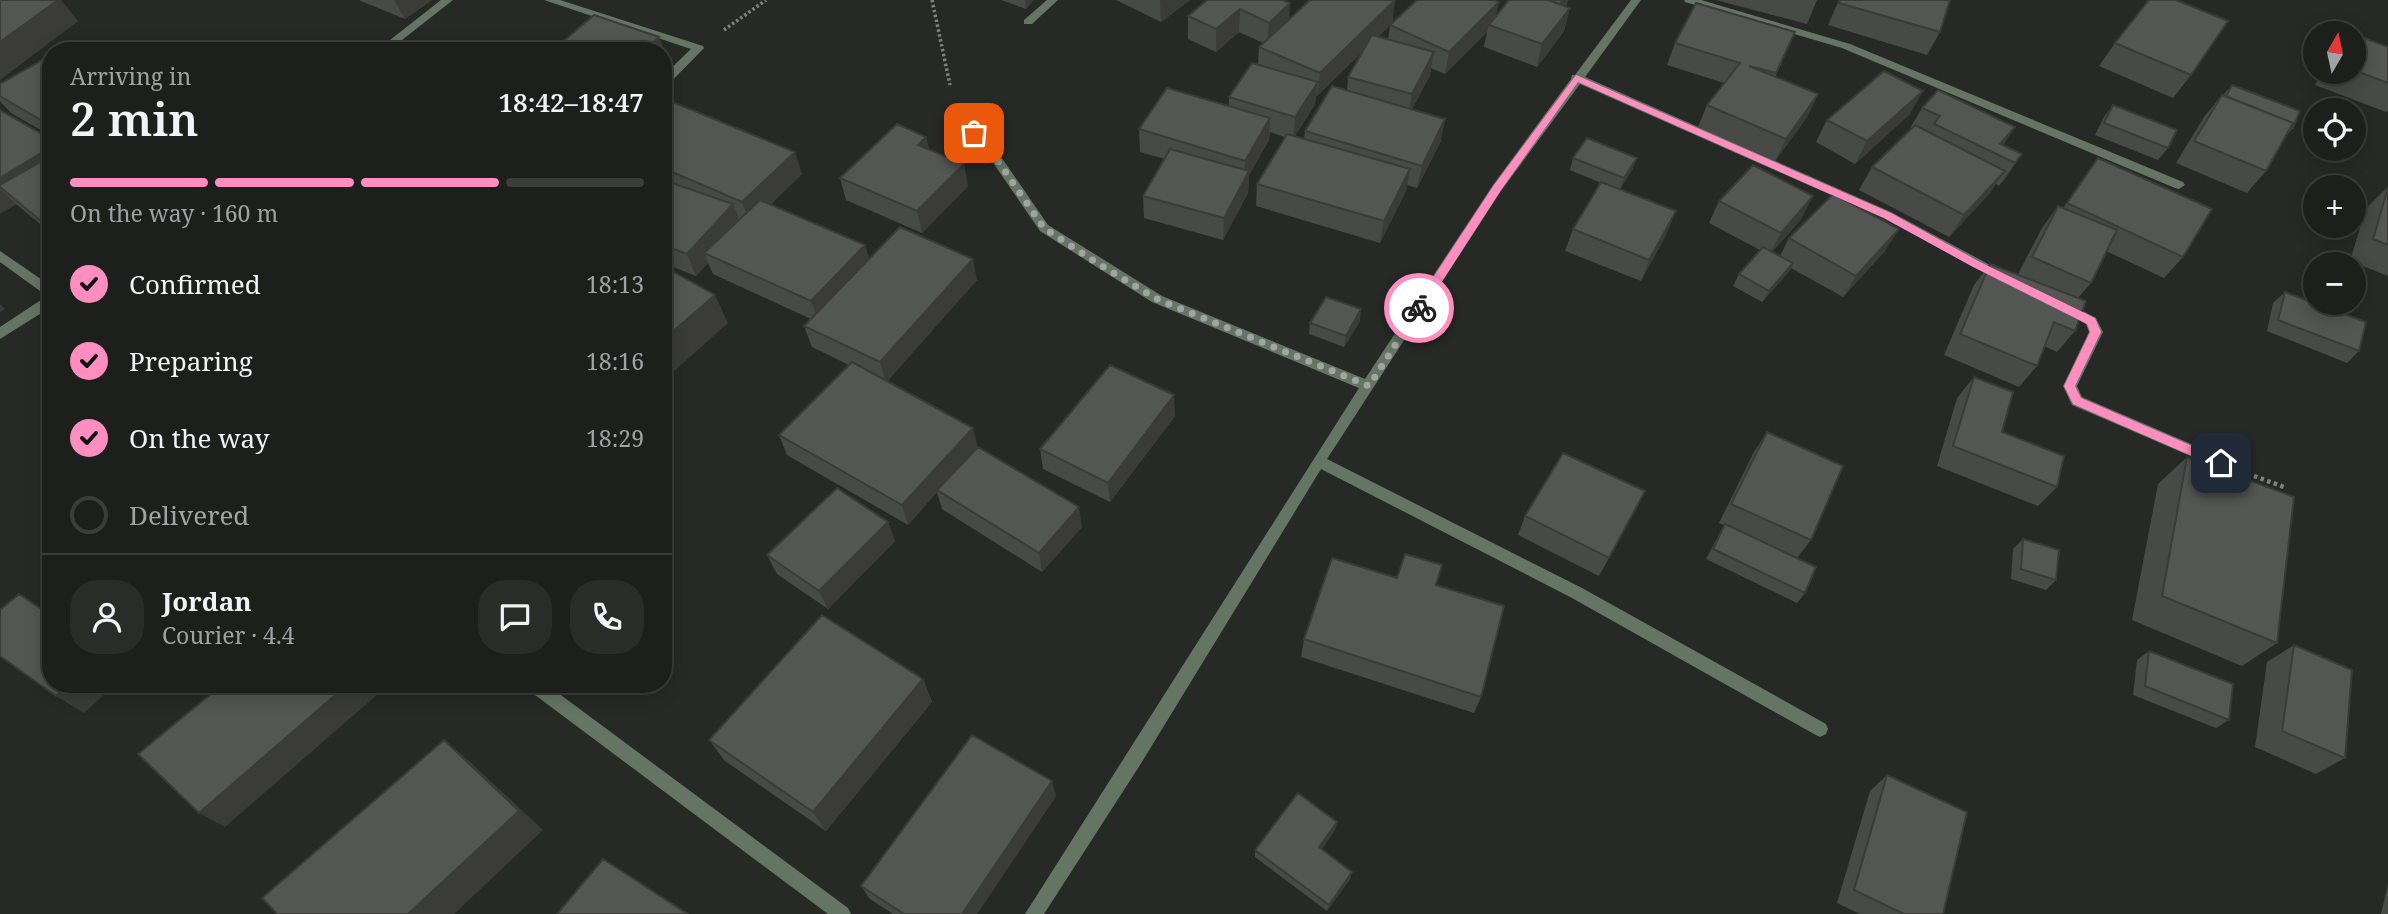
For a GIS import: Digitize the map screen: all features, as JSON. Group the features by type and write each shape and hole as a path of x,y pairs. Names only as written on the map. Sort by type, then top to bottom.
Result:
{"street":[{"path":"393,42 449,0"},
{"path":"549,0 699,48 672,74"},
{"path":"1028,22 1054,0"},
{"path":"1034,914 1134,760 1318,460 1497,188 1636,0"},
{"path":"1689,0 1846,46 2179,185"},
{"path":"1576,78 1887,215 2012,282"},
{"path":"956,115 991,151 1044,228 1157,299 1369,386"},
{"path":"0,256 42,286"},
{"path":"2048,298 2091,321 2096,332 2070,386 2077,401 2221,463"},
{"path":"0,334 42,306"},
{"path":"1318,460 1577,593 1820,729"},
{"path":"545,693 842,914"}],"path":[{"path":"699,48 766,0"},
{"path":"933,0 956,115"}],"building":[{"path":"0,0 58,0 0,42"},
{"path":"1207,0 1283,0 1290,3 1269,23 1240,9 1216,29 1188,16"},
{"path":"1310,0 1395,0 1320,73 1259,47"},
{"path":"1417,0 1499,2 1449,52 1390,25"},
{"path":"1509,0 1548,0 1570,8 1542,44 1489,25"},
{"path":"1840,0 1950,0 1940,32 1839,3"},
{"path":"2149,0 2176,0 2228,21 2191,75 2115,43"},
{"path":"1696,3 1795,32 1776,73 1749,66 1818,94 1786,139 1707,105 1740,63 1675,43"},
{"path":"594,15 659,37 654,42 562,42"},
{"path":"1372,35 1434,52 1412,94 1348,77"},
{"path":"2366,39 2388,47 2388,83 2366,75"},
{"path":"42,60 42,121 0,96 0,84"},
{"path":"1252,63 1318,82 1295,117 1229,97"},
{"path":"1884,71 1923,91 1867,141 1827,120"},
{"path":"2232,85 2300,111 2293,128 2293,123 2226,96"},
{"path":"1332,86 1445,119 1422,166 1305,131"},
{"path":"1167,88 1270,118 1245,161 1139,129"},
{"path":"1938,90 2015,127 2000,144 2022,154 2015,163 1934,124 1940,116 1922,108"},
{"path":"2222,95 2293,123 2266,171 2194,141"},
{"path":"672,102 795,152 742,202 672,172"},
{"path":"2113,105 2177,130 2168,148 2104,123"},
{"path":"0,110 42,134 42,152 0,178"},
{"path":"897,124 926,137 918,145 964,164 917,211 840,178"},
{"path":"1915,125 2005,171 1964,215 1872,167"},
{"path":"1287,134 1410,169 1384,221 1257,184"},
{"path":"1587,138 1637,158 1624,178 1573,158"},
{"path":"1170,149 1249,171 1224,218 1143,196"},
{"path":"2098,158 2212,209 2183,257 2067,203"},
{"path":"42,161 42,220 0,187"},
{"path":"1753,165 1813,196 1781,233 1719,201"},
{"path":"1601,182 1676,211 1649,260 1573,229"},
{"path":"672,183 733,204 687,254 672,248"},
{"path":"2388,188 2388,245 2373,239"},
{"path":"1833,194 1899,229 1856,276 1789,238"},
{"path":"760,200 865,245 811,301 704,253"},
{"path":"2058,206 2117,230 2091,283 2032,257"},
{"path":"900,227 973,259 880,362 804,326"},
{"path":"1763,247 1793,263 1769,291 1739,274"},
{"path":"1990,264 2086,301 2075,331 2054,322 2037,366 1960,334"},
{"path":"672,271 715,295 672,332"},
{"path":"2285,292 2303,299 2303,315 2347,315 2366,322 2359,351 2278,320"},
{"path":"1326,297 1361,309 1346,336 1310,323"},
{"path":"852,362 973,428 902,505 779,435"},
{"path":"1110,365 1174,395 1108,483 1040,449"},
{"path":"1974,377 2013,392 2002,432 2064,456 2057,487 1953,446"},
{"path":"1767,432 1843,466 1811,540 1731,504"},
{"path":"978,447 1079,507 1039,553 937,490"},
{"path":"1563,453 1645,491 1609,558 1525,516"},
{"path":"2187,457 2294,497 2277,643 2162,596"},
{"path":"837,488 888,522 819,591 767,555"},
{"path":"1725,524 1816,567 1805,593 1713,549"},
{"path":"2023,539 2059,550 2056,580 2021,569"},
{"path":"1405,554 1442,565 1436,585 1504,606 1481,697 1304,639 1332,558 1397,578"},
{"path":"19,594 42,610 42,686 0,656 0,610"},
{"path":"822,615 923,679 813,812 709,740"},
{"path":"2294,645 2352,670 2345,758 2282,731"},
{"path":"2149,651 2233,684 2229,720 2145,686"},
{"path":"212,693 338,693 199,813 138,754"},
{"path":"972,735 1052,781 962,914 904,914 861,886"},
{"path":"444,740 519,811 408,914 277,914 262,898"},
{"path":"1887,775 1967,812 1943,914 1904,914 1854,890"},
{"path":"1298,793 1337,822 1319,847 1352,872 1329,905 1255,850"},
{"path":"603,859 688,914 557,914"}],"way so far":[{"path":"974,133 991,151 1044,228 1097,263 1157,299 1369,386 1419,308"}],"route":[{"path":"1419,308 1497,188 1576,78 1887,215 1977,265 2091,321 2096,332 2070,386 2077,401 2221,463"}]}
